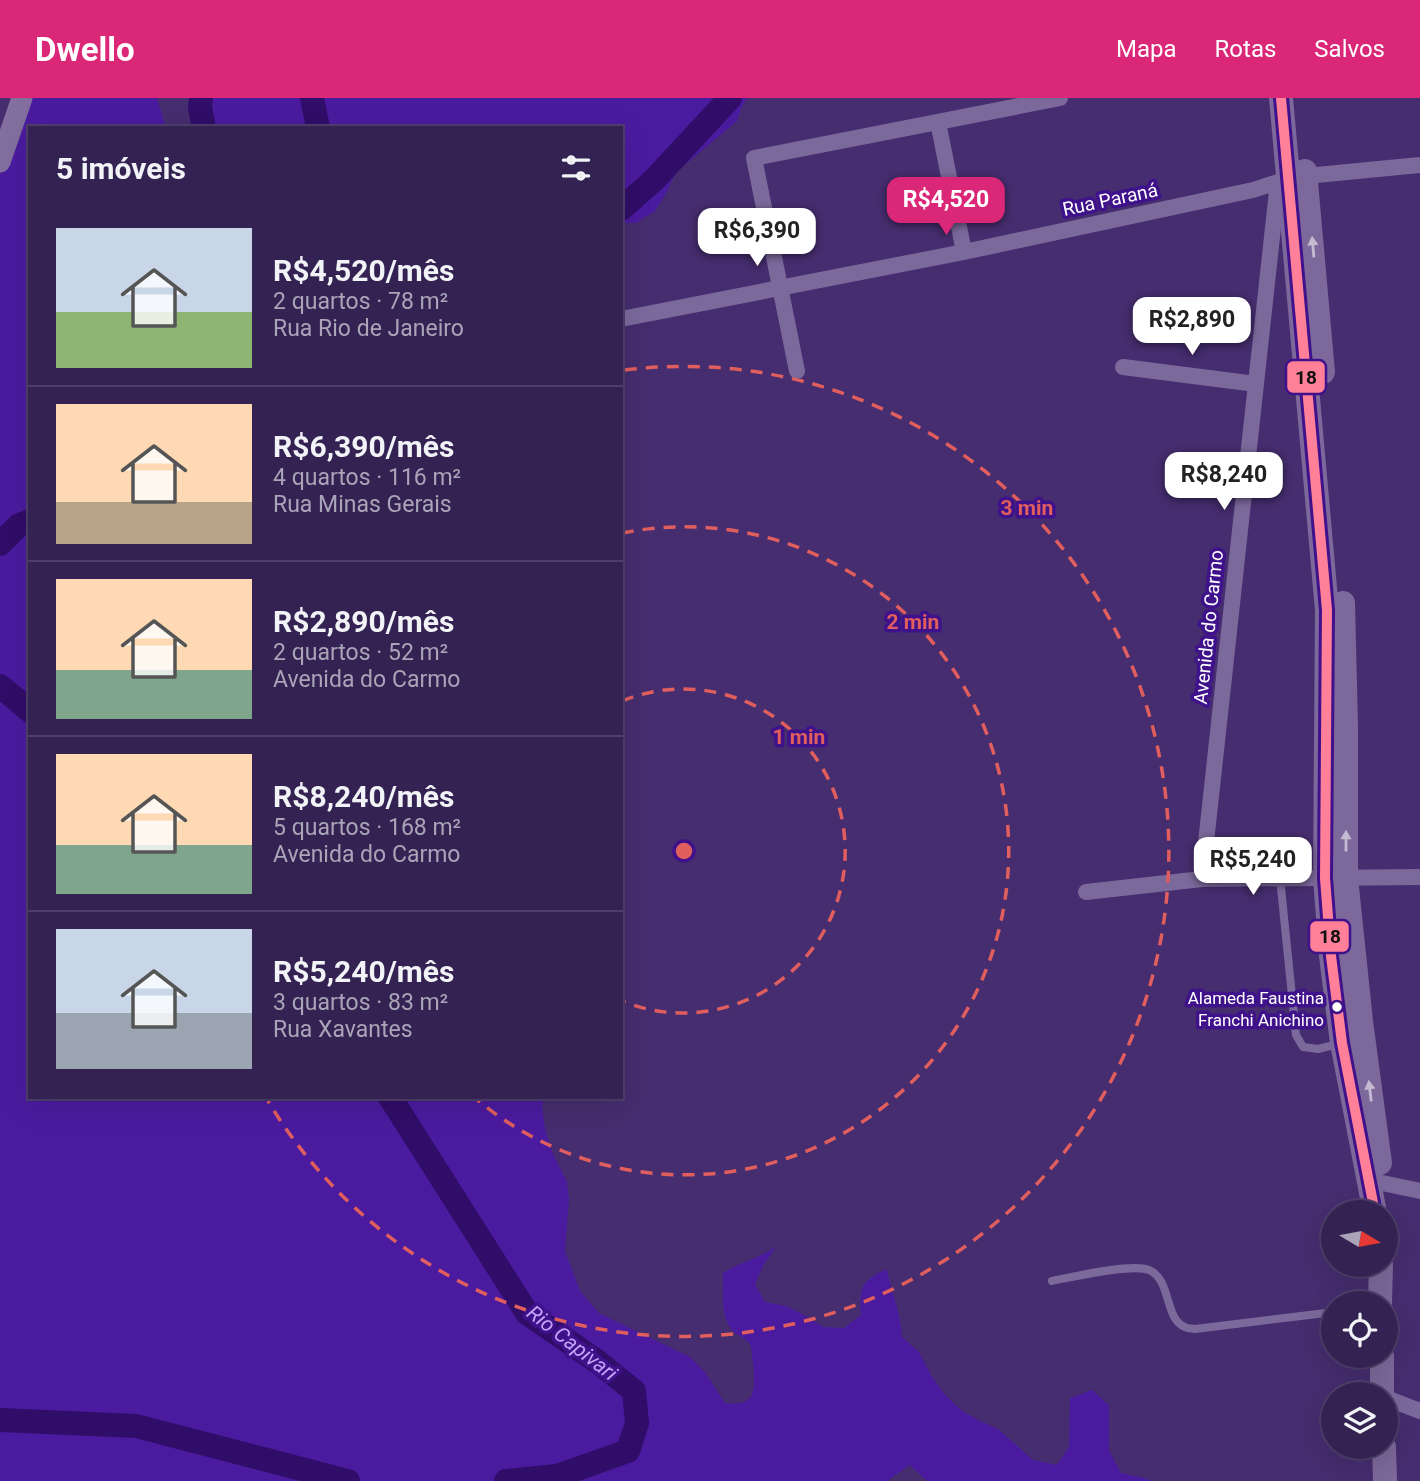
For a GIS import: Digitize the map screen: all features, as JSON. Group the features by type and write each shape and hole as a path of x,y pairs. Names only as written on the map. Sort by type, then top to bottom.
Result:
{"main road":[{"path":"1281,98 1316,388 1335,609 1336,878 1331,956 1342,1043 1379,1200"},
{"path":"1291,179 1298,98"},
{"path":"1336,878 1361,1021 1375,1200"},
{"path":"1384,1459 1385,1481"}],"street":[{"path":"0,162 22,98"},
{"path":"797,371 754,158 1060,98"},
{"path":"938,122 964,252"},
{"name":"Rua Paraná","path":"623,320 964,252 1253,190 1291,179 1420,165"},
{"name":"Avenida do Carmo","path":"1202,879 1256,384 1291,179"},
{"path":"1123,367 1256,384"},
{"path":"1086,892 1202,879 1420,877"},
{"path":"1376,1184 1420,1191"},
{"path":"1398,1403 1420,1412"}],"lane":[{"path":"1280,878 1296,1035 1303,1047 1318,1049 1342,1043"},
{"path":"1052,1280 1129,1268 1147,1269 1160,1277 1175,1320 1184,1327 1195,1329 1321,1314"}],"shaded area":[{"path":"27,98 157,98 165,126 28,126 28,1099 544,1099 545,1129 553,1154 567,1182 569,1200 565,1251 580,1291 599,1313 690,1357 705,1372 725,1403 740,1403 749,1399 752,1395 754,1375 751,1346 734,1332 726,1320 723,1273 776,1247 755,1284 765,1302 786,1306 823,1327 844,1328 861,1315 863,1286 872,1277 887,1269 902,1337 919,1352 944,1394 961,1410 998,1429 1033,1460 1057,1465 1069,1447 1070,1398 1092,1390 1109,1405 1109,1450 1121,1473 1152,1481 927,1481 910,1465 889,1481 0,1481 0,155"},
{"path":"195,98 747,98 737,121 675,173 655,211 636,223 623,223 623,126 201,126"}],"waterway":[{"name":"Rio Capivari","path":"201,98 204,126"},
{"name":"Rio Capivari","path":"312,98 318,126"},
{"name":"Rio Capivari","path":"623,207 654,180 730,98"},
{"name":"Rio Capivari","path":"0,544 19,525 28,522"},
{"name":"Rio Capivari","path":"0,686 28,709"},
{"name":"Rio Capivari","path":"391,1099 527,1313 598,1362 634,1391 637,1423 628,1451 557,1476 506,1481"},
{"name":"Rio Capivari","path":"0,1420 136,1426 348,1481"}],"transit line":[{"name":"18","path":"1281,98 1327,610 1325,878 1331,956 1342,1043 1372,1200"}],"place":[{"name":"Alameda Faustina Franchi Anichino","path":"1337,1007"}]}
